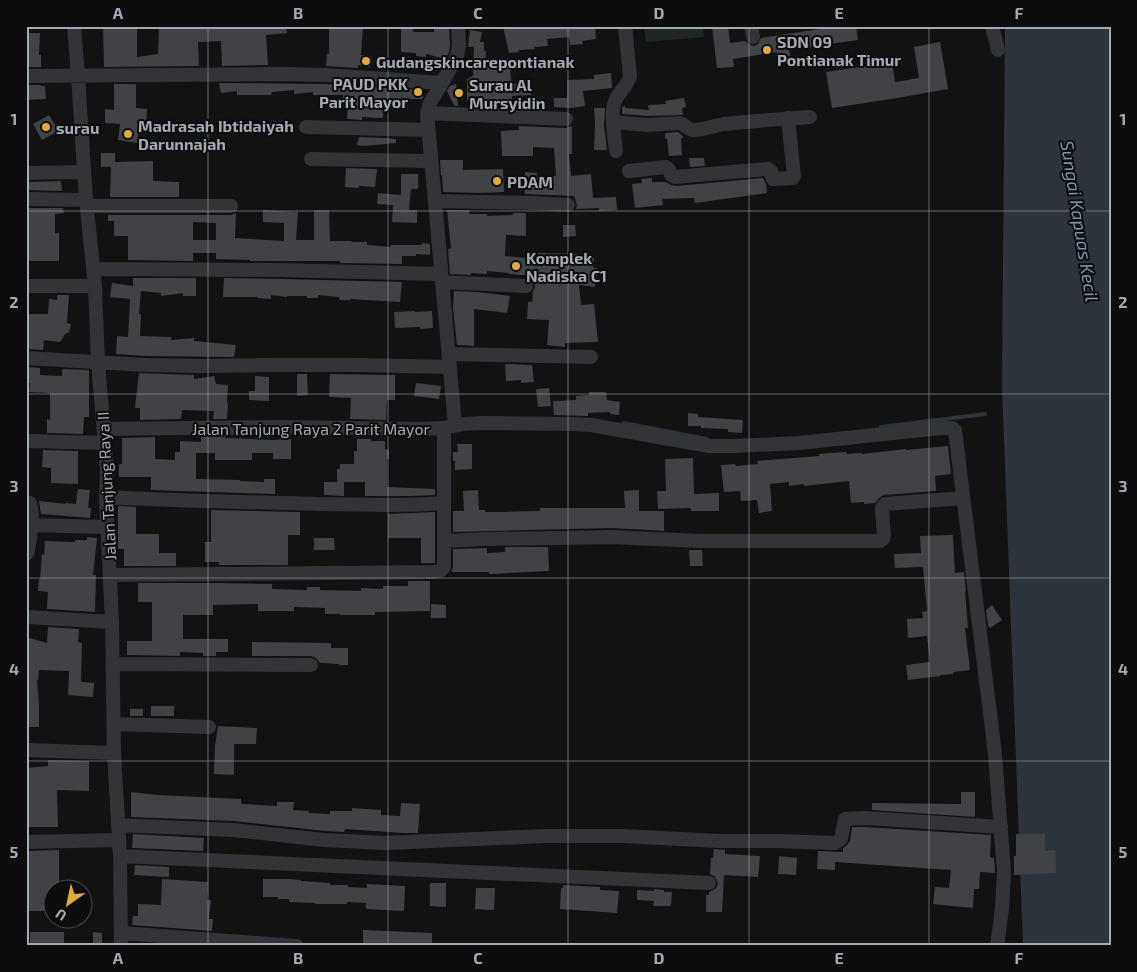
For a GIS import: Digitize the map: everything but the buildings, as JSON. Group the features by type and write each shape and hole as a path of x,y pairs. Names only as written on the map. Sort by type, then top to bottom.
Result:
{"street":[{"name":"Jalan Tanjung Raya II","path":"74,26 84,172 96,286 98,362 107,472 106,497 112,622 114,753 120,856 121,939"},
{"path":"458,26 458,56 430,103 427,113 449,361 449,427 480,423 574,424 629,431 709,446 799,443 940,428 956,430 995,754 1004,872 1004,894 997,946"},
{"path":"616,151 613,108 615,100 628,83 630,76 625,26"},
{"path":"992,26 998,50"},
{"path":"26,76 326,74 442,83"},
{"path":"427,113 566,119"},
{"path":"614,122 647,124 680,122 694,130 720,125 810,117"},
{"path":"629,171 666,167 671,175 675,177 768,168 773,179 792,178 794,176 788,118"},
{"path":"306,127 428,130"},
{"path":"311,159 430,161"},
{"path":"26,172 84,172"},
{"path":"26,200 231,206"},
{"path":"435,201 568,205"},
{"path":"94,269 278,270 442,278 526,286"},
{"path":"26,286 96,286"},
{"path":"26,358 182,366 348,365 591,357"},
{"name":"Jalan Tanjung Raya 2 Parit Mayor","path":"104,429 281,427 420,429 449,427 443,503 444,568 440,571 110,575"},
{"path":"26,442 105,443"},
{"path":"106,497 376,505 443,503"},
{"path":"444,541 612,537 700,541 880,541 884,539 882,506 885,504 963,498"},
{"path":"26,502 31,505 31,525 28,552 26,554"},
{"path":"31,525 107,527"},
{"path":"26,617 112,622"},
{"path":"113,664 311,665"},
{"path":"114,724 209,727"},
{"path":"26,750 114,753"},
{"path":"118,825 233,830 324,840 385,843 546,836 623,836 835,843 841,839 845,819 848,818 1000,828"},
{"path":"26,842 119,840"},
{"path":"120,856 710,883"},
{"path":"121,939 296,946"}],"shaded area":[{"path":"644,26 703,26 704,37 646,42"}],"water":[{"name":"Sungai Kapuas Kecil","path":"1005,26 1111,26 1111,946 1023,946 1002,386"}],"waterway":[{"path":"881,427 985,414"},
{"path":"624,423 707,439"}],"place":[{"name":"SDN 09 Pontianak Timur","path":"767,50"},
{"name":"Gudangskincarepontianak","path":"366,61"},
{"name":"PAUD PKK Parit Mayor","path":"418,92"},
{"name":"Surau Al Mursyidin","path":"459,93"},
{"name":"surau","path":"46,127"},
{"name":"Madrasah Ibtidaiyah Darunnajah","path":"128,134"},
{"name":"PDAM","path":"497,181"},
{"name":"Komplek Nadiska C1","path":"516,266"}]}
